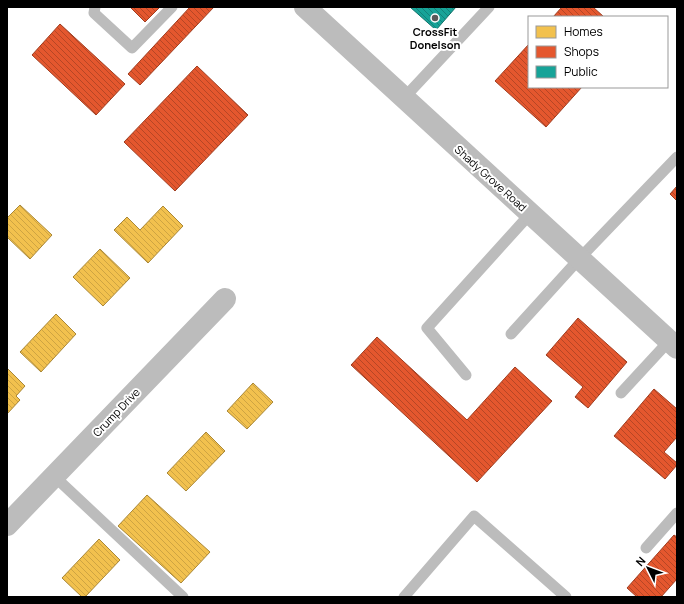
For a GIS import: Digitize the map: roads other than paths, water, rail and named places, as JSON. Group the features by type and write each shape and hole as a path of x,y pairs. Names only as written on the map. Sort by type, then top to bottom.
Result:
{"street":[{"name":"Shady Grove Road","path":"305,7 673,344"},
{"name":"Crump Drive","path":"7,525 225,299"}],"lane":[{"path":"95,7 94,13 132,48 172,7"},
{"path":"404,98 489,7"},
{"path":"512,334 580,258 677,157"},
{"path":"466,375 427,328 530,214"},
{"path":"621,393 673,344"},
{"path":"54,476 183,597"},
{"path":"646,548 677,513"},
{"path":"404,597 474,516 566,597"}],"place":[{"name":"CrossFit Donelson","path":"435,18"}]}
